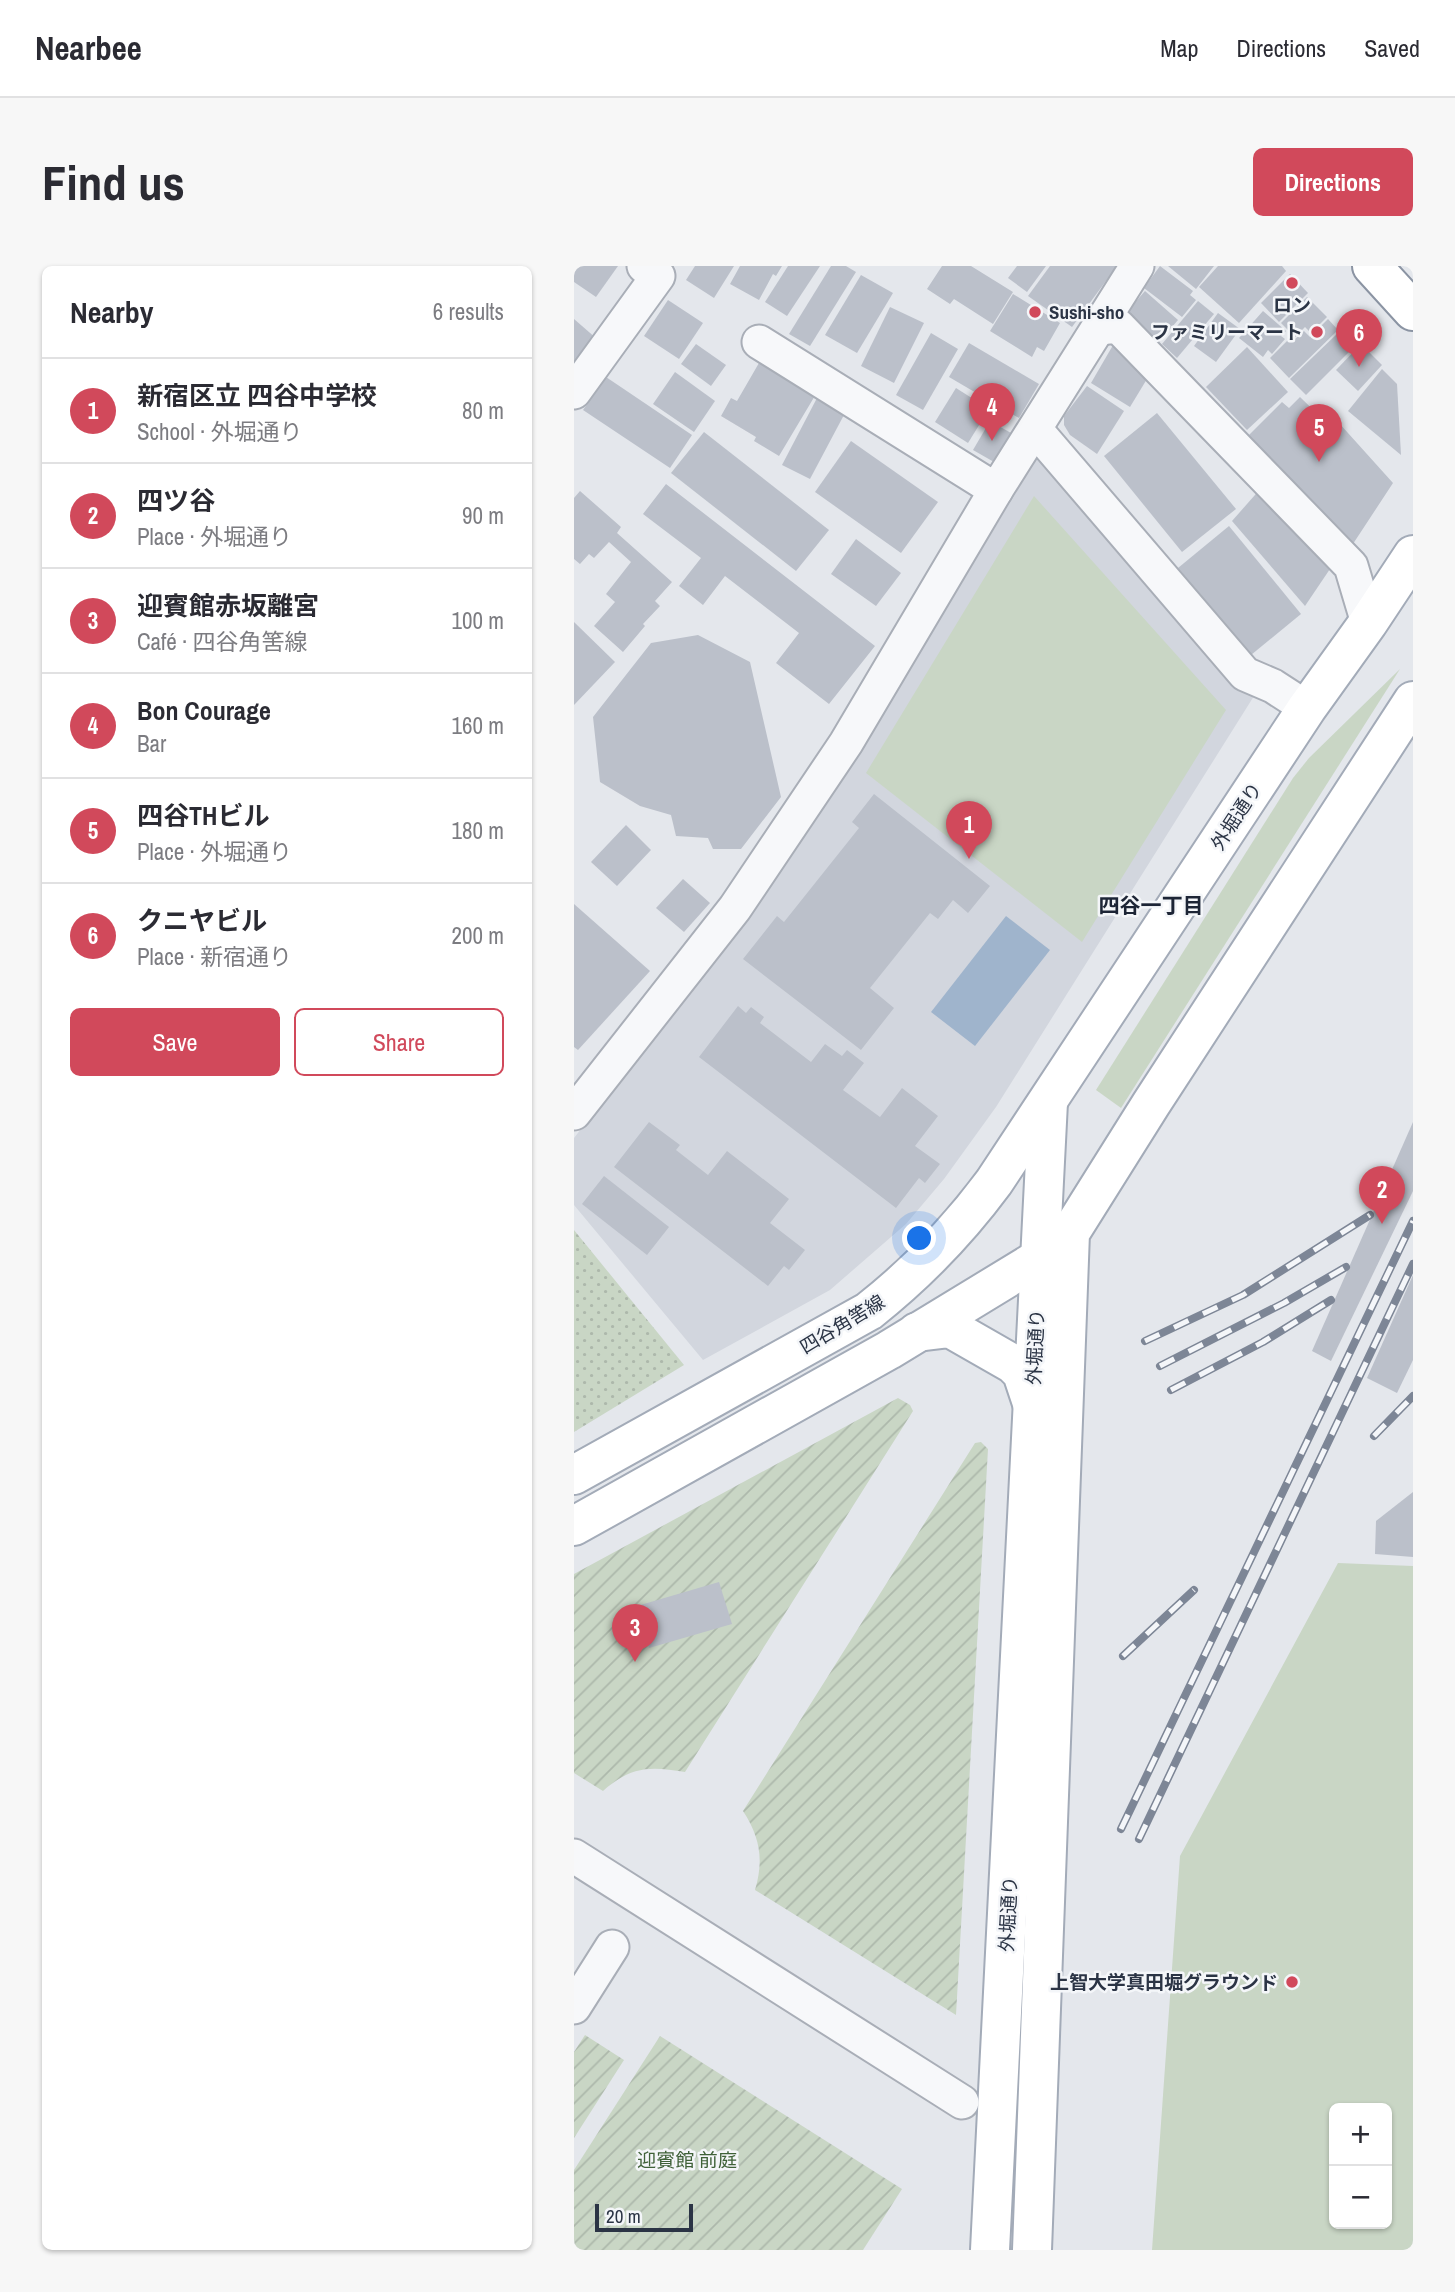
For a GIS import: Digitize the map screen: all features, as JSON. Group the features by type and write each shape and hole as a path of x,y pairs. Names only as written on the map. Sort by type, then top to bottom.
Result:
{"main road":[{"path":"1371,266 1413,311"},
{"name":"外堀通り","path":"990,2250 1048,1102 1307,708 1413,555"},
{"name":"外堀通り","path":"1032,2250 1070,1233 1134,1129 1413,701"},
{"name":"四谷角筈線","path":"574,1475 869,1311 904,1284 965,1221 1048,1102"},
{"path":"574,1526 917,1332 1040,1258 1070,1233"},
{"path":"869,1311 925,1293 993,1287 1037,1308 1064,1355"},
{"path":"917,1332 950,1328 1013,1364 1022,1373 1032,1403"}],"street":[{"path":"574,392 658,276 644,266"},
{"path":"579,1096 743,897 845,743 996,490 1138,266"},
{"path":"1099,328 1118,326 1351,566 1368,622"},
{"path":"759,342 996,490"},
{"path":"1035,429 1245,674 1273,686 1307,708"},
{"path":"574,1856 962,2102"},
{"path":"574,2007 612,1947"}],"shaded area":[{"path":"1041,451 1254,696 996,1107 944,1179 906,1224 830,1290 703,1360 574,1205 574,1138 730,940 844,778"}],"green space":[{"path":"1034,496 1226,710 1082,942 866,773"},
{"path":"1400,669 1121,1108 1096,1090 1293,778 1309,758"},
{"path":"574,1230 684,1365 574,1432"},
{"path":"898,1398 910,1405 913,1411 685,1772 651,1769 632,1772 603,1791 574,1773 574,1574"},
{"path":"981,1442 988,1449 956,2015 755,1890 759,1849 743,1811 975,1443"},
{"name":"上智大学真田堀グラウンド","path":"1338,1563 1413,1566 1413,2250 1152,2250 1180,1856"},
{"path":"585,2035 624,2060 574,2138 574,2052"},
{"name":"迎賓館 前庭","path":"660,2036 902,2189 863,2250 574,2250 574,2170"}],"water":[{"path":"1006,916 1050,950 975,1046 931,1012"}],"building":[{"path":"574,266 618,266 596,297 574,282"},
{"path":"695,266 734,266 714,298 686,280"},
{"path":"740,266 782,266 776,276 773,274 759,300 730,284"},
{"path":"788,266 820,266 787,316 765,302"},
{"path":"831,266 846,266 856,272 810,346 789,334"},
{"path":"942,266 971,266 1013,292 993,324 954,299 950,304 927,289"},
{"path":"1017,266 1046,266 1027,292 1008,278"},
{"path":"1050,266 1117,266 1072,327 1028,296"},
{"path":"1160,266 1193,291 1190,295 1196,300 1182,317 1144,288"},
{"path":"1168,266 1214,266 1196,289"},
{"path":"1218,266 1282,266 1286,271 1239,323 1199,287"},
{"path":"1290,274 1308,293 1279,322 1261,303"},
{"path":"861,275 893,293 857,353 825,335"},
{"path":"1145,291 1178,320 1159,342 1125,314"},
{"path":"1013,294 1060,323 1044,351 1037,347 1032,357 990,331"},
{"path":"1307,297 1327,317 1311,333 1305,327 1295,337 1281,323"},
{"path":"668,300 703,323 679,359 644,336"},
{"path":"1198,301 1214,314 1177,358 1162,344"},
{"path":"890,307 924,323 894,383 861,366"},
{"path":"1263,311 1286,331 1281,336 1285,339 1272,354 1268,350 1263,357 1239,338"},
{"path":"1218,313 1240,329 1216,362 1194,346"},
{"path":"574,319 597,339 574,365"},
{"path":"1328,319 1338,330 1289,378 1270,358 1291,337 1294,340 1304,331 1310,337"},
{"path":"1340,331 1355,346 1306,395 1290,379"},
{"path":"931,333 958,349 923,410 896,395"},
{"path":"1116,340 1150,374 1130,407 1091,383"},
{"path":"969,343 1039,384 1019,418 949,377"},
{"path":"696,344 726,365 711,386 681,364"},
{"path":"1361,344 1382,365 1358,391 1336,370"},
{"path":"1247,347 1288,392 1247,430 1206,387"},
{"path":"763,356 819,389 779,456 754,441 756,437 721,416 731,398 737,401"},
{"path":"1382,369 1397,384 1401,455 1348,411"},
{"path":"675,372 715,401 694,432 653,404"},
{"path":"606,377 692,435 670,468 583,410"},
{"path":"1087,386 1124,411 1097,454 1070,435 1064,425 1064,416"},
{"path":"956,388 989,409 968,443 935,422"},
{"path":"1300,397 1333,429 1339,423 1393,483 1349,550 1242,442 1282,402 1289,408"},
{"path":"817,398 845,413 810,479 782,465"},
{"path":"1157,413 1236,509 1182,552 1104,456"},
{"path":"990,421 1011,433 994,462 973,450"},
{"path":"704,432 829,530 796,571 671,473"},
{"path":"851,441 938,502 901,553 815,492"},
{"path":"666,484 875,646 829,704 776,663 799,633 725,576 703,605 679,586 701,558 643,514"},
{"path":"1262,487 1332,566 1305,606 1232,521"},
{"path":"580,491 621,527 617,533 672,582 655,601 660,606 623,652 594,626 615,602 606,594 631,562 609,542 594,558 589,554 580,564 574,559 574,498"},
{"path":"1229,526 1301,614 1251,655 1178,568"},
{"path":"856,539 901,573 876,606 831,574"},
{"path":"574,622 615,662 574,705"},
{"path":"698,635 750,662 781,797 741,849 713,849 708,838 676,836 671,815 640,806 600,782 593,717 651,643"},
{"path":"874,794 990,886 968,913 953,900 938,919 930,913 870,988 894,1008 861,1050 743,959 777,916 784,922 859,828 852,822"},
{"path":"626,825 651,850 617,886 591,862"},
{"path":"683,879 710,903 684,932 656,908"},
{"path":"574,904 650,971 578,1050 574,1047"},
{"path":"738,1006 746,1013 751,1007 764,1017 760,1023 811,1062 825,1044 842,1056 847,1050 864,1063 843,1090 880,1117 902,1088 938,1116 915,1146 940,1164 925,1183 919,1178 896,1208 699,1057"},
{"path":"649,1122 680,1145 676,1150 708,1175 727,1151 789,1199 770,1223 805,1250 789,1270 784,1266 768,1286 614,1167"},
{"path":"1413,1122 1413,1191 1331,1361 1312,1351"},
{"path":"604,1176 669,1227 647,1255 582,1204"},
{"path":"1413,1275 1413,1360 1397,1393 1367,1378"},
{"path":"1413,1492 1413,1557 1375,1554 1376,1521"},
{"path":"719,1582 732,1624 649,1648 637,1606"}],"railway":[{"path":"1145,1341 1243,1295 1370,1215"},
{"path":"1121,1829 1413,1221"},
{"path":"1139,1839 1413,1264"},
{"path":"1160,1366 1284,1303 1346,1267"},
{"path":"1171,1390 1263,1342 1331,1300"},
{"path":"1374,1436 1413,1396"},
{"path":"1123,1656 1194,1590"}],"place":[{"name":"ロン","path":"1292,283"},
{"name":"Sushi-sho","path":"1035,312"},
{"name":"ファミリーマート","path":"1317,332"},
{"name":"クニヤビル","path":"1359,367"},
{"name":"Bon Courage","path":"992,441"},
{"name":"四谷THビル","path":"1319,462"},
{"name":"新宿区立 四谷中学校","path":"969,859"},
{"name":"四ツ谷","path":"1382,1224"},
{"name":"迎賓館赤坂離宮","path":"635,1662"},
{"name":"上智大学真田堀グラウンド","path":"1292,1982"}],"district":[{"name":"四谷一丁目","path":"1151,906"}]}
